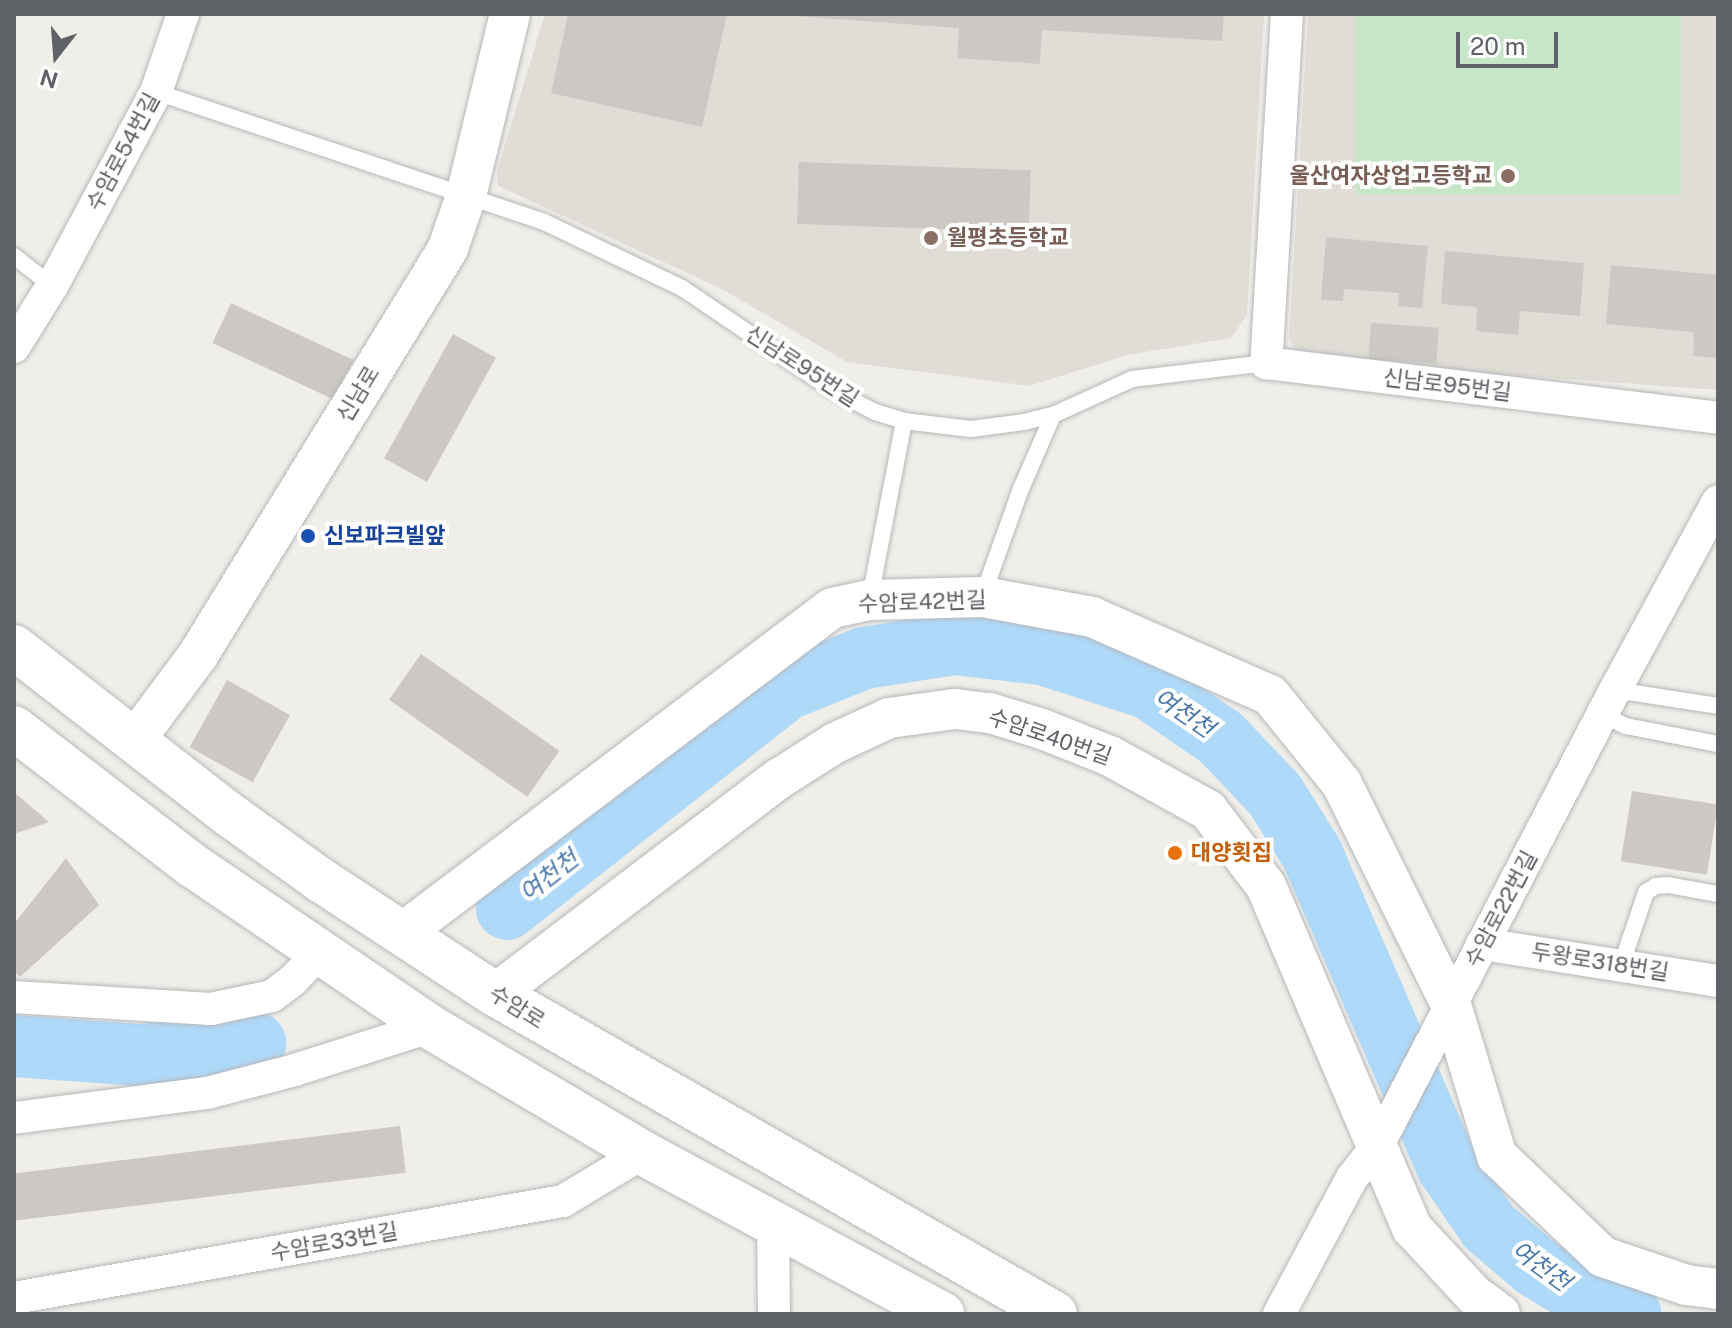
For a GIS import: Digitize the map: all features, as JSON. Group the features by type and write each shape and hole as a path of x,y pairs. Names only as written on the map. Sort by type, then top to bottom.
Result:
{"main road":[{"name":"수암로","path":"14,647 230,815 401,934 495,994 1055,1314"},
{"path":"14,728 192,865 318,954 430,1027 643,1153 942,1314"}],"street":[{"name":"수암로54번길","path":"14,347 52,286 156,92 183,14"},
{"name":"신남로","path":"134,741 198,655 440,261 466,196 510,14"},
{"path":"1266,363 1287,14"},
{"name":"신남로95번길","path":"1266,363 1718,418"},
{"name":"수암로22번길","path":"1279,1314 1352,1178 1378,1145 1609,702 1718,501"},
{"name":"수암로42번길","path":"401,934 832,608 870,600 983,597 1092,617 1270,695 1342,784 1451,1005 1497,1156 1603,1257 1686,1285 1718,1289"},
{"name":"수암로40번길","path":"495,994 780,778 835,743 889,718 955,709 990,713 1029,725 1110,756 1208,810 1266,886 1412,1228 1474,1295 1500,1314"},
{"name":"두왕로318번길","path":"1482,944 1718,981"},
{"path":"14,997 211,1009 272,996 318,954"},
{"path":"14,1118 207,1093 295,1070 430,1027"},
{"name":"수암로33번길","path":"14,1298 563,1201 643,1153"},
{"path":"773,1223 774,1314"}],"lane":[{"name":"신남로95번길","path":"156,92 544,222 682,288 834,391 875,412 904,421 971,429 1053,415 1132,379 1266,363"},
{"path":"14,256 52,286"},
{"path":"983,597 1020,491 1053,415"},
{"path":"870,600 904,421"},
{"path":"1609,702 1718,706"},
{"path":"1609,702 1626,726 1718,744"},
{"path":"1621,966 1646,892 1656,886 1668,885 1718,894"}],"shaded area":[{"name":"월평초등학교","path":"545,14 1264,14 1247,315 1231,338 1127,355 1029,386 847,362 724,290 498,186 497,171"},
{"name":"울산여자상업고등학교","path":"1308,14 1718,14 1718,390 1302,360 1289,339"}],"green space":[{"path":"1356,14 1681,14 1681,195 1356,195"}],"building":[{"path":"568,14 727,14 702,127 551,93"},
{"path":"767,14 1224,14 1222,41 1042,30 1040,64 957,58 959,28"},
{"path":"799,162 1031,170 1029,232 797,224"},
{"path":"1326,237 1428,246 1422,308 1398,306 1399,293 1344,289 1343,301 1321,300"},
{"path":"1445,251 1584,263 1580,316 1520,311 1518,335 1476,331 1477,307 1441,304"},
{"path":"1611,265 1718,275 1718,358 1693,356 1694,332 1606,324"},
{"path":"231,303 353,360 335,400 212,343"},
{"path":"1371,323 1439,328 1436,364 1368,359"},
{"path":"453,334 496,358 427,482 384,458"},
{"path":"421,654 559,751 527,797 389,700"},
{"path":"227,680 290,715 253,782 190,747"},
{"path":"1632,791 1718,805 1707,875 1621,861"},
{"path":"14,792 49,822 14,834"},
{"path":"66,858 99,905 20,977 14,971 14,924"},
{"path":"400,1126 406,1173 16,1221 14,1173"}],"waterway":[{"name":"여천천","path":"507,909 787,689 864,658 954,644 1042,654 1148,688 1221,738 1275,795 1312,854 1447,1166 1489,1227 1536,1267 1582,1295 1630,1314"},
{"name":"여천천","path":"14,1046 139,1055 255,1043"}],"place":[{"name":"울산여자상업고등학교","path":"1508,176"},
{"name":"월평초등학교","path":"931,238"},
{"name":"신보파크빌앞","path":"308,536"},
{"name":"대양횟집","path":"1175,853"}]}
